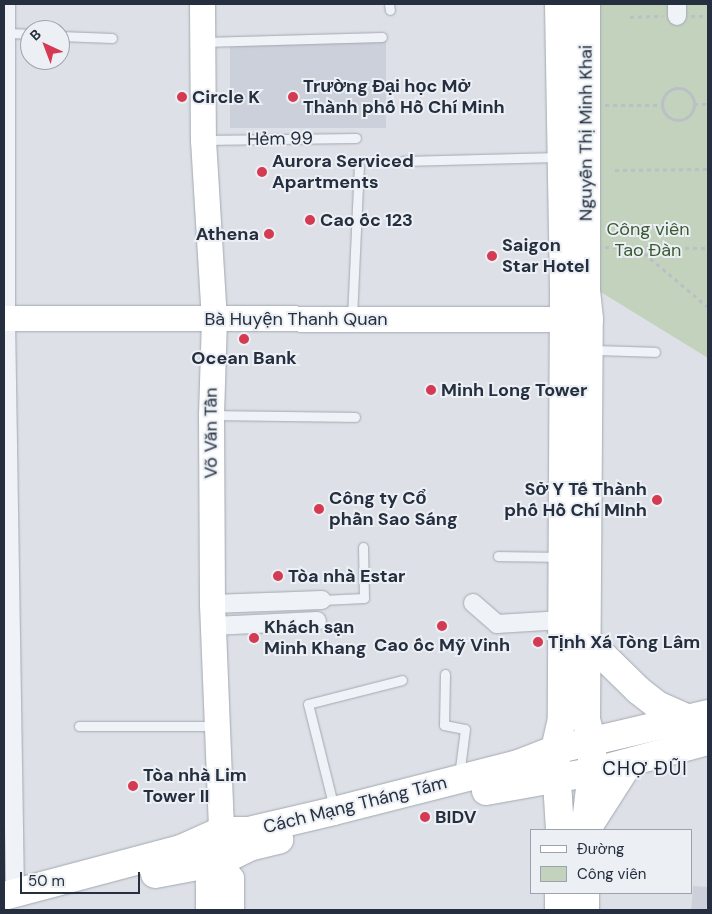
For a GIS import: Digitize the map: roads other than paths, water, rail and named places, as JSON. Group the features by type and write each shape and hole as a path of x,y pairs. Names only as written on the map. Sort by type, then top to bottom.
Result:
{"main road":[{"name":"Võ Văn Tần","path":"202,4 203,140 214,318 210,415 213,615 221,831 219,862 208,883 208,910"},
{"name":"Nguyễn Thị Minh Khai","path":"559,4 561,157 576,319 562,557 562,719 555,750 560,829"},
{"name":"Nguyễn Thị Minh Khai","path":"586,4 586,288 576,319 589,350 586,719 592,742 592,772 586,829"},
{"name":"Bà Huyện Thanh Quan","path":"5,318 576,319"},
{"path":"586,639 638,690 657,705 698,716"},
{"name":"Cách Mạng Tháng Tám","path":"11,902 181,849 221,831 250,830 334,811 518,764 555,750 698,716"},
{"name":"Cách Mạng Tháng Tám","path":"11,902 184,867 219,862 252,846 521,783 556,780 592,772 708,741"},
{"path":"587,829 629,762"},
{"path":"219,862 231,878 231,910"},
{"path":"559,894 559,910"},
{"path":"585,894 585,910"}],"street":[{"path":"6,4 5,318 11,902"},
{"path":"213,615 322,600"},
{"path":"473,603 497,624 562,620"},
{"path":"213,615 317,621"}],"lane":[{"path":"6,34 20,34"},
{"path":"70,36 112,38"},
{"path":"202,42 382,37"},
{"name":"Hẻm 99","path":"203,140 356,138"},
{"path":"403,161 561,157"},
{"path":"352,318 359,166"},
{"path":"589,350 655,352"},
{"path":"210,415 355,416"},
{"path":"322,600 364,598 362,547"},
{"path":"498,556 562,557"},
{"path":"445,674 444,725 465,730 459,779"},
{"path":"334,811 308,704 402,680"},
{"path":"79,726 218,726"}],"place":[{"name":"Circle K","path":"182,97"},
{"name":"Trường Đại học Mở Thành phố Hồ Chí Minh","path":"293,97"},
{"name":"Aurora Serviced Apartments","path":"262,172"},
{"name":"Cao ốc 123","path":"310,220"},
{"name":"Athena","path":"269,234"},
{"name":"Saigon Star Hotel","path":"492,256"},
{"name":"Ocean Bank","path":"244,339"},
{"name":"Minh Long Tower","path":"431,390"},
{"name":"Sở Y Tế Thành phố Hồ Chí MInh","path":"657,500"},
{"name":"Công ty Cổ phần Sao Sáng","path":"319,509"},
{"name":"Tòa nhà Estar","path":"278,576"},
{"name":"Cao ốc Mỹ Vinh","path":"442,626"},
{"name":"Khách sạn Minh Khang","path":"254,638"},
{"name":"Tịnh Xá Tòng Lâm","path":"538,642"},
{"name":"Tòa nhà Lim Tower II","path":"133,786"},
{"name":"BIDV","path":"425,817"}],"district":[{"name":"CHỢ ĐŨI","path":"645,769"}],"park label":[{"name":"Công viên Tao Đàn","path":"648,240"}]}
